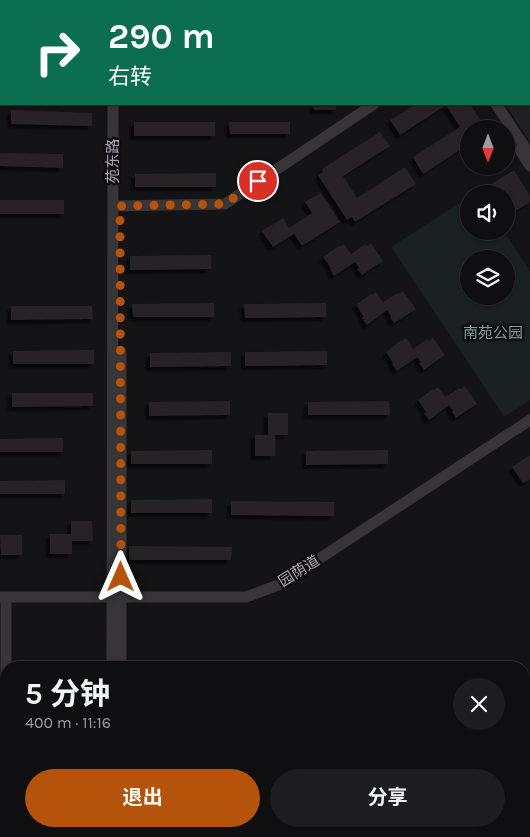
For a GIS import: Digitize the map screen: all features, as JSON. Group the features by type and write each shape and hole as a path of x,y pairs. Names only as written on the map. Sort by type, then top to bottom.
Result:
{"street":[{"name":"苑东路","path":"113,105 117,206"},
{"name":"苑东路","path":"112,661 116,596 117,206 120,105"},
{"path":"117,206 225,204 373,105"},
{"path":"490,105 500,120"},
{"path":"497,105 530,155"},
{"path":"515,143 530,166"},
{"name":"园荫道","path":"3,597 246,596 281,584 530,420"},
{"name":"苑东路","path":"116,596 121,661"},
{"path":"3,597 4,661"}],"shaded area":[{"path":"506,105 530,105 530,142"}],"green space":[{"name":"南苑公园","path":"460,203 460,240 510,240 530,271 530,400 504,417 391,247"}],"building":[{"path":"314,105 336,105 336,110 314,110"},
{"path":"414,105 446,105 400,135 390,120"},
{"path":"446,105 471,105 480,120 460,120 460,127"},
{"path":"11,110 92,113 92,126 11,124"},
{"path":"134,122 215,122 215,136 134,136"},
{"path":"229,122 290,122 290,134 230,134"},
{"path":"460,127 460,150 423,174 413,157"},
{"path":"380,132 390,146 343,176 357,198 405,167 416,184 355,222 352,217 347,220 318,175 323,172 322,169"},
{"path":"0,153 63,154 63,168 0,166"},
{"path":"515,172 530,196 530,202 515,211 515,185 490,185 506,175 515,175"},
{"path":"216,173 216,187 135,187 135,174"},
{"path":"321,193 340,222 302,246 294,234 273,247 262,231 283,218 289,228 312,213 305,202"},
{"path":"0,200 64,200 64,214 0,214"},
{"path":"371,243 383,261 362,275 357,269 359,268 355,262 334,276 323,257 344,244 351,254 365,244 367,246"},
{"path":"211,255 211,269 130,270 130,256"},
{"path":"403,291 416,309 394,323 387,310 367,325 356,305 376,292 383,302"},
{"path":"214,303 214,317 133,317 132,304"},
{"path":"326,303 326,317 245,318 244,304"},
{"path":"11,306 92,306 93,319 11,320"},
{"path":"406,338 413,349 427,339 429,341 433,338 445,355 424,370 417,357 397,371 386,352"},
{"path":"94,350 94,364 13,364 13,351"},
{"path":"327,351 327,365 245,366 245,352"},
{"path":"231,352 231,366 150,367 150,353"},
{"path":"465,386 477,404 456,418 449,405 429,420 418,400 438,387 445,397"},
{"path":"12,393 93,393 93,406 12,407"},
{"path":"230,401 230,415 149,416 149,402"},
{"path":"389,401 390,415 308,415 308,402"},
{"path":"268,413 288,413 288,435 275,435 275,456 255,456 255,435 268,435"},
{"path":"63,438 63,452 0,452 0,439"},
{"path":"212,450 212,464 131,464 131,451"},
{"path":"388,450 388,464 306,465 306,451"},
{"path":"530,455 530,479 523,483 512,467"},
{"path":"65,480 65,494 0,494 0,481"},
{"path":"212,499 212,513 131,513 131,500"},
{"path":"231,501 334,502 334,516 231,515"},
{"path":"71,521 92,521 93,541 72,541 72,554 50,554 50,534 71,534"},
{"path":"0,535 22,535 22,555 1,555"},
{"path":"129,546 232,547 231,560 129,560"}],"route":[{"path":"121,577 120,206 225,204 258,181"}]}
